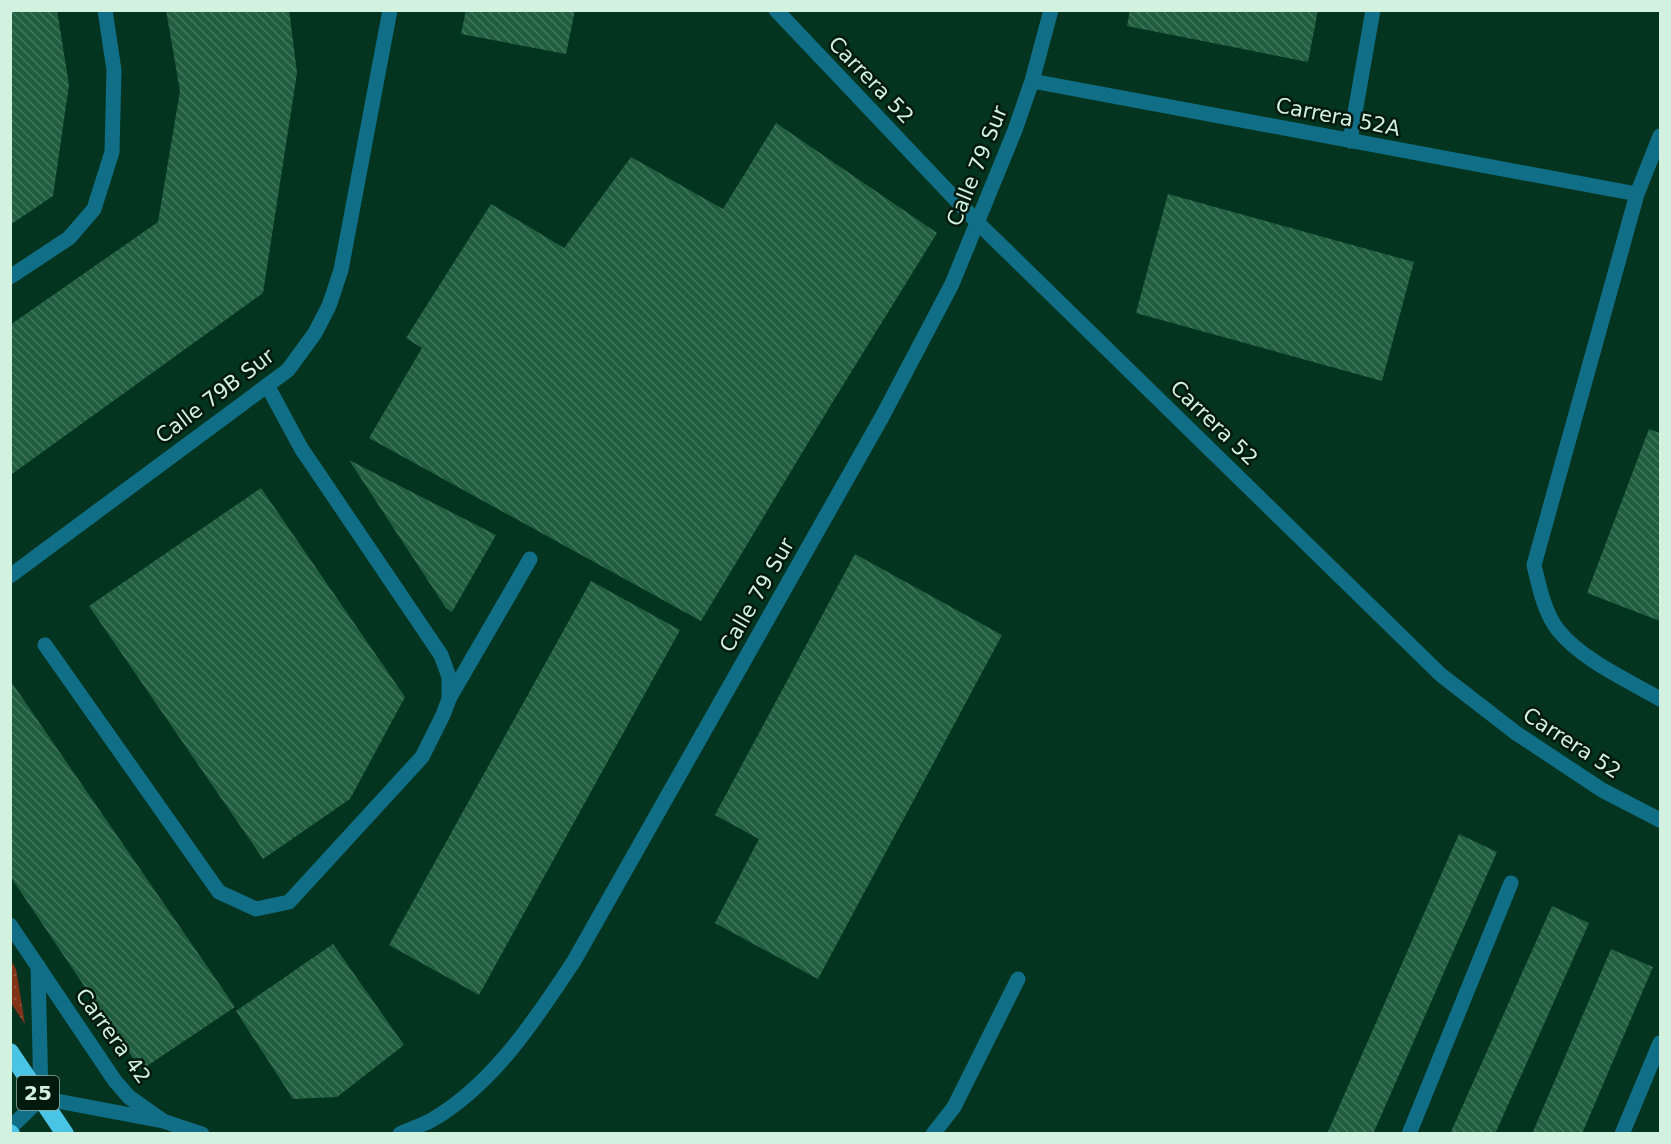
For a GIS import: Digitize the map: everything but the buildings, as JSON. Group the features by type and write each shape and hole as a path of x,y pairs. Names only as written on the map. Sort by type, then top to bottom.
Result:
{"highway":[{"name":"25","path":"10,1052 65,1134"}],"street":[{"path":"10,277 69,238 94,209 112,152 114,70 105,10"},
{"name":"Calle 79B Sur","path":"10,576 288,370 315,333 329,306 341,270 390,10"},
{"name":"Carrera 52","path":"776,10 977,222 1441,675 1516,733 1573,771 1602,790 1660,820"},
{"name":"Calle 79 Sur","path":"400,1134 430,1120 462,1098 496,1067 540,1014 574,961 920,347 952,284 1015,130 1032,81 1051,10"},
{"path":"1350,141 1373,10"},
{"name":"Carrera 52A","path":"1032,81 1637,194"},
{"path":"1660,136 1637,194 1534,565 1541,595 1557,629 1582,654 1660,699"},
{"path":"267,385 301,448 441,655 449,677 449,699"},
{"path":"45,645 219,892 256,909 289,902 422,757 449,699 530,559"},
{"path":"1409,1134 1511,883"},
{"name":"Carrera 42","path":"10,925 115,1082 129,1097 163,1122"},
{"name":"Carrera 42","path":"38,965 41,1098"},
{"path":"933,1134 954,1107 1018,980"},
{"path":"1622,1134 1660,1043"},
{"path":"10,1128 41,1098 163,1122 202,1134"}],"shaded area":[{"path":"11,961 16,969 25,1024 11,1003"}]}
